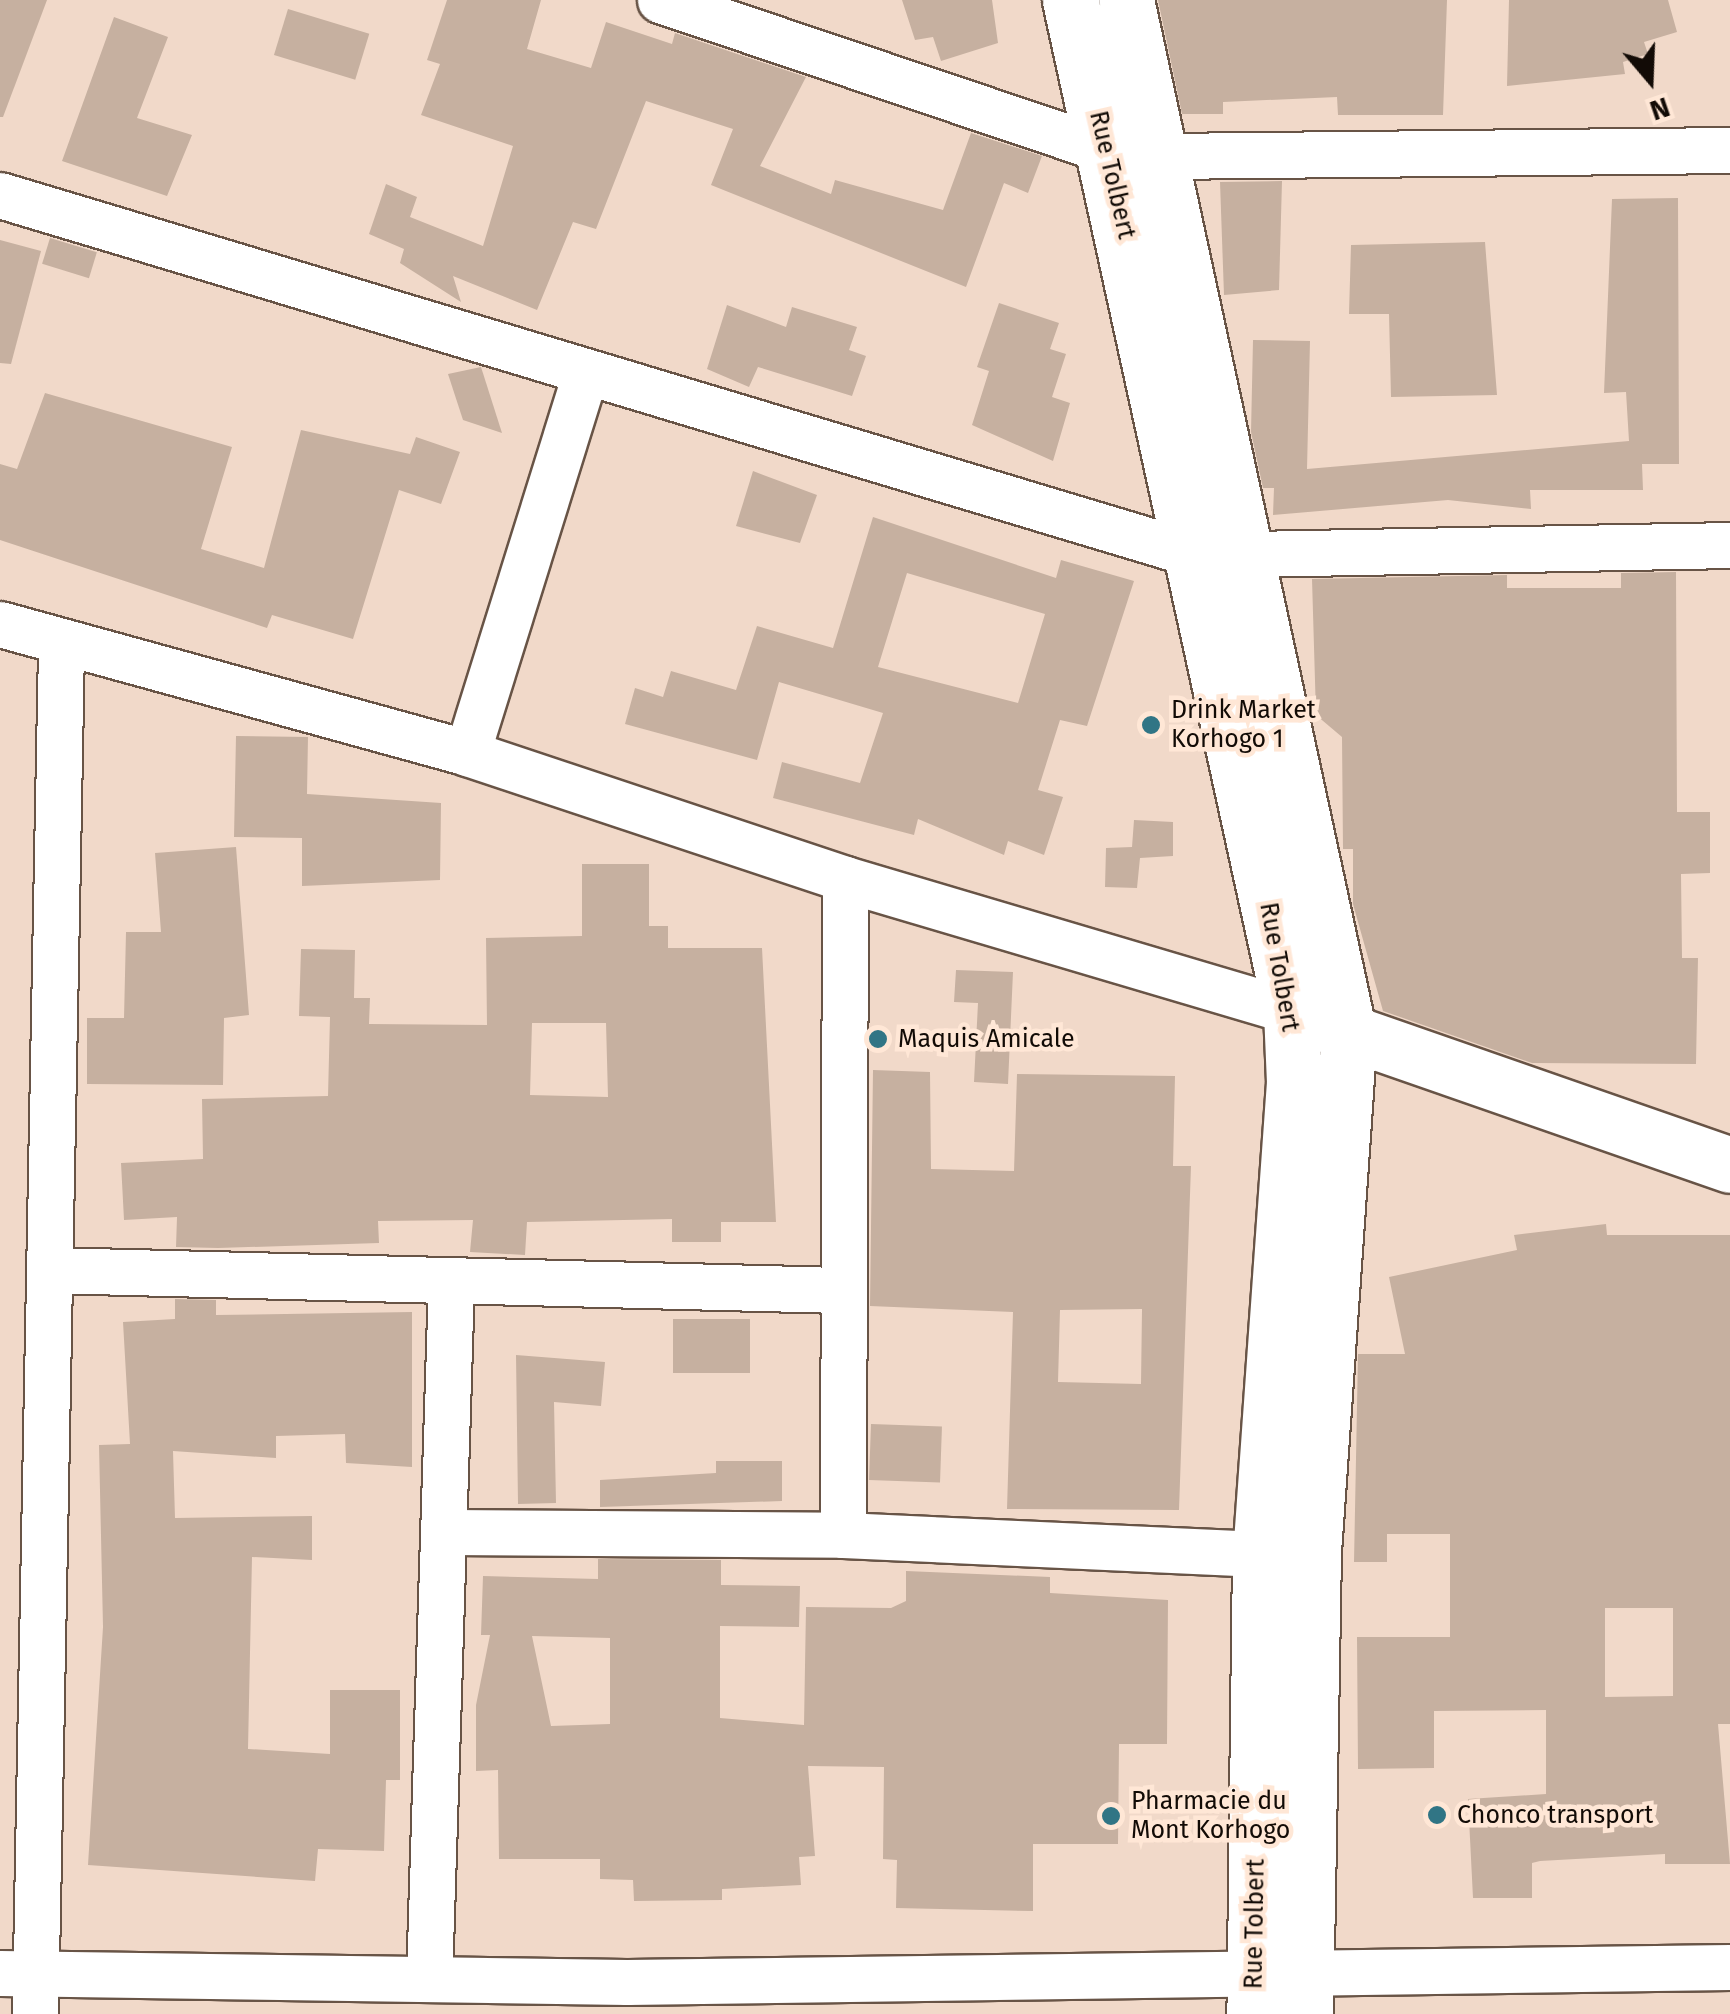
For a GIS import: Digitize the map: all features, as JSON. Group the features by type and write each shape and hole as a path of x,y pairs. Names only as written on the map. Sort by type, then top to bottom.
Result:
{"street":[{"path":"660,0 1108,151"},
{"name":"Rue Tolbert","path":"1070,0 1108,151 1223,555 1348,1034 1280,1996"},
{"name":"Rue Tolbert","path":"1126,0 1162,156 1291,1011 1294,1082 1260,1554 1280,1996"},
{"path":"1162,156 1730,150"},
{"path":"0,195 586,372 1223,555 1730,545"},
{"path":"466,753 586,372"},
{"path":"0,624 62,646 466,753 845,879 1291,1011 1730,1164"},
{"path":"62,646 50,1270 24,1987 171,1995 430,1980 627,1998 1280,1996 1730,1966"},
{"path":"843,1535 840,1290 845,879"},
{"path":"50,1270 450,1284 840,1290"},
{"path":"430,1980 448,1532 450,1284"},
{"path":"448,1532 843,1535 1260,1554"}],"building":[{"path":"0,0 47,0 3,117 0,117"},
{"path":"447,0 541,0 527,49 591,68 606,22 672,44 675,33 806,77 760,166 831,194 835,180 943,210 971,133 1042,156 1028,193 1004,183 966,287 711,185 733,129 646,101 596,229 573,222 537,310 453,276 461,302 400,263 404,249 369,234 386,184 417,197 410,217 483,246 513,146 421,115 440,64 427,60"},
{"path":"902,0 992,0 998,43 941,61 933,37 915,40"},
{"path":"1158,0 1447,0 1443,115 1338,115 1337,97 1223,102 1223,114 1182,114"},
{"path":"1509,0 1668,0 1677,32 1644,42 1648,54 1623,62 1625,74 1507,86"},
{"path":"288,9 369,34 355,80 274,55"},
{"path":"114,17 168,37 137,118 192,135 167,196 62,161"},
{"path":"1282,181 1279,290 1224,295 1220,182"},
{"path":"1678,198 1679,464 1642,464 1643,490 1530,490 1531,509 1448,500 1273,515 1274,488 1263,488 1251,432 1253,340 1310,341 1307,469 1629,441 1626,392 1604,393 1612,199"},
{"path":"50,238 97,252 89,278 42,264"},
{"path":"0,240 41,251 11,364 0,363"},
{"path":"1485,242 1497,395 1391,397 1389,314 1349,314 1351,245"},
{"path":"999,303 1059,323 1050,349 1066,354 1052,397 1070,403 1053,461 972,425 989,371 977,367"},
{"path":"727,305 786,327 792,307 857,327 849,350 866,356 852,396 758,367 749,387 707,369"},
{"path":"481,367 502,433 463,420 448,374"},
{"path":"45,393 232,447 201,549 264,568 301,430 410,454 416,437 460,452 441,504 399,490 353,639 272,615 267,628 0,540 0,464 17,469"},
{"path":"753,471 817,495 800,543 736,526"},
{"path":"873,517 1056,578 1061,560 1134,581 1087,726 1060,720 1038,790 1063,797 1044,855 1008,841 1004,855 918,819 914,835 773,798 782,762 860,783 883,713 779,682 757,760 625,724 635,688 663,697 671,671 736,690 757,626 833,648","holes":["907,573 1045,614 1018,703 878,667"]},
{"path":"1676,572 1677,812 1710,812 1710,873 1681,874 1682,958 1698,958 1696,1064 1532,1063 1383,1011 1353,904 1353,849 1343,849 1342,737 1316,715 1312,579 1507,575 1507,588 1621,588 1621,573"},
{"path":"236,736 308,737 307,794 441,803 440,880 302,886 302,838 234,837"},
{"path":"1134,820 1173,822 1173,856 1140,858 1137,888 1105,887 1106,848 1132,847"},
{"path":"236,847 249,1015 224,1018 223,1085 87,1084 87,1018 124,1018 126,932 161,932 155,853"},
{"path":"582,864 649,864 649,926 668,926 668,948 762,948 776,1222 721,1222 721,1242 672,1242 672,1219 527,1222 525,1255 470,1252 473,1220 378,1221 379,1243 218,1248 176,1247 177,1217 124,1220 121,1163 203,1159 202,1099 328,1096 330,1017 299,1016 301,949 355,950 354,998 370,998 369,1024 487,1025 486,938 582,936","holes":["532,1023 606,1023 608,1097 530,1095"]},
{"path":"956,970 1013,972 1008,1084 974,1082 978,1003 954,1002"},
{"path":"873,1070 930,1072 931,1169 1014,1171 1017,1074 1175,1076 1173,1166 1191,1166 1179,1510 1007,1509 1013,1312 870,1306","holes":["1142,1309 1141,1384 1058,1382 1060,1310"]},
{"path":"1606,1224 1607,1235 1730,1235 1730,1724 1718,1724 1730,1864 1665,1864 1665,1854 1540,1861 1532,1863 1532,1898 1473,1898 1468,1799 1546,1794 1546,1710 1434,1711 1434,1768 1358,1769 1357,1637 1450,1637 1450,1534 1387,1534 1387,1562 1354,1562 1358,1354 1405,1354 1389,1277 1517,1250 1514,1235","holes":["1605,1608 1673,1608 1673,1696 1605,1697"]},
{"path":"175,1299 216,1300 216,1315 412,1312 412,1467 346,1463 345,1434 276,1436 276,1458 173,1451 175,1518 312,1516 312,1560 252,1557 248,1749 330,1754 330,1690 400,1690 400,1780 386,1780 384,1851 318,1849 315,1881 88,1865 103,1627 99,1445 130,1444 123,1322 175,1319"},
{"path":"673,1319 750,1319 750,1373 673,1373"},
{"path":"516,1355 605,1362 601,1406 554,1402 556,1503 518,1504"},
{"path":"871,1424 942,1426 940,1482 869,1480"},
{"path":"716,1461 782,1461 782,1501 600,1507 600,1480 716,1473"},
{"path":"598,1559 721,1560 721,1585 800,1586 799,1627 720,1626 720,1718 804,1725 806,1607 891,1608 906,1601 906,1571 1050,1577 1050,1593 1168,1600 1167,1744 1119,1744 1118,1844 1033,1844 1033,1911 896,1908 897,1860 883,1859 884,1767 808,1766 815,1856 799,1857 801,1885 722,1889 722,1900 634,1901 633,1880 600,1879 600,1859 499,1859 498,1770 476,1771 476,1705 490,1635 481,1635 483,1576 598,1579","holes":["532,1636 610,1638 610,1724 551,1726"]}],"place":[{"name":"Drink Market Korhogo 1","path":"1151,725"},
{"name":"Maquis Amicale","path":"878,1039"},
{"name":"Chonco transport","path":"1437,1815"},
{"name":"Pharmacie du Mont Korhogo","path":"1111,1816"}]}
